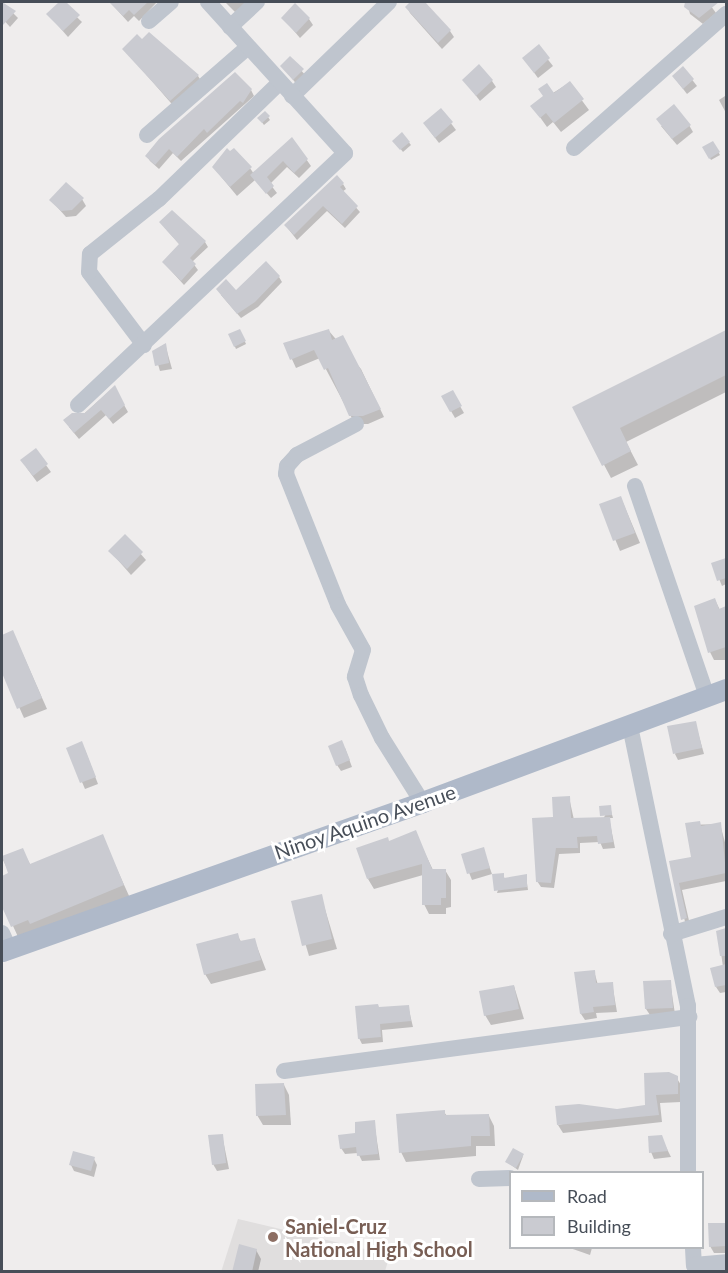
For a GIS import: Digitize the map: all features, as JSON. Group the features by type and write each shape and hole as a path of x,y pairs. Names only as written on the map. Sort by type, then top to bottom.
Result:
{"main road":[{"name":"Ninoy Aquino Avenue","path":"4,944 422,802 717,692"}],"street":[{"path":"149,21 171,2"},
{"path":"78,405 345,153 279,83 208,2"},
{"path":"230,27 256,2"},
{"path":"292,96 389,2"},
{"path":"574,148 726,14"},
{"path":"147,135 248,47"},
{"path":"144,345 89,272 90,254 159,199 279,83"},
{"path":"356,424 297,455 287,466 286,474 338,605 363,650 355,677 361,695 377,730 422,802"},
{"path":"635,486 717,692"},
{"path":"630,726 689,1017 688,1171"},
{"path":"671,934 726,916"},
{"path":"284,1071 689,1017"},
{"path":"479,1179 509,1178"},
{"path":"693,1249 694,1268 726,1262"}],"shaded area":[{"name":"Saniel-Cruz National High School","path":"238,1219 390,1255 385,1271 221,1272"}],"building":[{"path":"2,2 16,11 2,26"},
{"path":"59,2 66,2 80,15 63,31 46,14"},
{"path":"109,2 148,2 134,15 129,10 123,16"},
{"path":"410,2 425,2 451,30 438,43 405,7"},
{"path":"685,2 719,2 699,18 684,7"},
{"path":"295,3 310,18 296,33 281,18"},
{"path":"149,32 199,75 170,101 122,49 137,34 142,39"},
{"path":"539,44 550,58 534,73 522,58"},
{"path":"290,56 304,69 293,80 280,66"},
{"path":"479,64 493,80 476,96 462,80"},
{"path":"683,66 694,79 683,89 672,76"},
{"path":"235,72 252,89 243,103 240,101 207,133 204,129 177,157 169,149 155,165 145,156 159,139"},
{"path":"570,81 584,99 554,123 546,113 540,118 530,106 543,96 538,89 547,83 554,93"},
{"path":"674,104 691,125 672,139 656,119"},
{"path":"441,108 453,122 435,138 423,123"},
{"path":"265,111 270,116 262,123 257,118"},
{"path":"402,132 410,142 400,150 392,141"},
{"path":"292,137 308,159 294,173 283,161 267,177 274,186 266,194 250,175"},
{"path":"713,141 720,152 709,159 702,147"},
{"path":"227,148 230,151 234,148 252,167 230,187 212,167"},
{"path":"337,175 344,183 340,187 358,206 342,224 323,206 294,235 284,225"},
{"path":"66,182 84,198 72,210 61,211 49,200"},
{"path":"172,210 206,241 190,258 196,264 181,281 162,262 179,244 159,222"},
{"path":"266,261 280,276 255,302 237,314 216,289 226,279 236,290"},
{"path":"240,329 246,341 234,347 228,334"},
{"path":"329,329 332,340 343,335 381,409 363,416 349,416 328,368 324,370 314,350 290,360 283,343"},
{"path":"726,330 726,375 620,428 631,451 602,466 572,407"},
{"path":"166,343 169,363 155,366 152,351"},
{"path":"115,385 125,405 109,419 101,410 74,433 63,420 72,413 85,413"},
{"path":"453,390 462,406 450,412 441,396"},
{"path":"36,448 48,464 33,476 20,460"},
{"path":"621,496 635,533 613,541 599,504"},
{"path":"125,534 143,552 127,569 108,551"},
{"path":"726,558 726,578 717,581 711,563"},
{"path":"715,598 719,609 726,606 726,647 708,653 694,606"},
{"path":"13,630 42,698 17,709 2,673 2,635"},
{"path":"696,721 702,748 673,754 667,726"},
{"path":"342,740 350,760 336,766 328,746"},
{"path":"82,741 96,777 80,783 66,748"},
{"path":"570,796 571,818 610,817 613,842 598,844 597,836 577,837 578,848 556,848 551,883 536,882 532,818 553,817 552,797"},
{"path":"611,805 612,815 600,816 599,806"},
{"path":"700,821 701,826 721,822 726,873 679,883 687,918 681,920 669,861 691,857 685,823"},
{"path":"416,830 432,869 446,869 446,898 441,898 441,905 422,905 422,864 367,879 356,848 388,837 389,841"},
{"path":"103,834 124,885 30,924 28,920 11,927 2,907 2,876 8,873 2,856 23,848 30,864"},
{"path":"484,847 490,868 467,874 461,854"},
{"path":"504,873 504,878 527,874 527,887 494,891 492,874"},
{"path":"322,894 332,939 302,946 291,901"},
{"path":"726,928 726,956 720,956 716,931"},
{"path":"238,933 240,941 255,938 261,960 204,975 196,944"},
{"path":"726,964 726,985 715,987 710,968"},
{"path":"595,970 596,983 613,982 615,1005 593,1007 594,1012 580,1014 574,972"},
{"path":"671,980 673,1008 645,1009 643,981"},
{"path":"514,985 519,1009 484,1016 479,991"},
{"path":"378,1004 379,1007 409,1005 411,1021 380,1024 381,1037 358,1039 355,1006"},
{"path":"669,1072 678,1076 678,1094 656,1095 659,1115 557,1125 555,1106 579,1104 617,1109 645,1105 644,1073"},
{"path":"284,1083 286,1115 256,1116 255,1084"},
{"path":"445,1110 445,1115 489,1114 490,1136 471,1136 471,1146 399,1153 396,1114"},
{"path":"375,1120 378,1154 357,1156 356,1147 340,1149 338,1135 355,1133 355,1122"},
{"path":"223,1134 226,1163 212,1165 208,1135"},
{"path":"662,1135 668,1151 649,1153 648,1136"},
{"path":"513,1148 524,1154 516,1168 505,1162"},
{"path":"73,1151 95,1157 91,1171 69,1165"},
{"path":"708,1223 726,1223 726,1246 709,1247"},
{"path":"239,1244 257,1249 252,1272 232,1272"}],"place":[{"name":"Saniel-Cruz National High School","path":"273,1237"}]}
